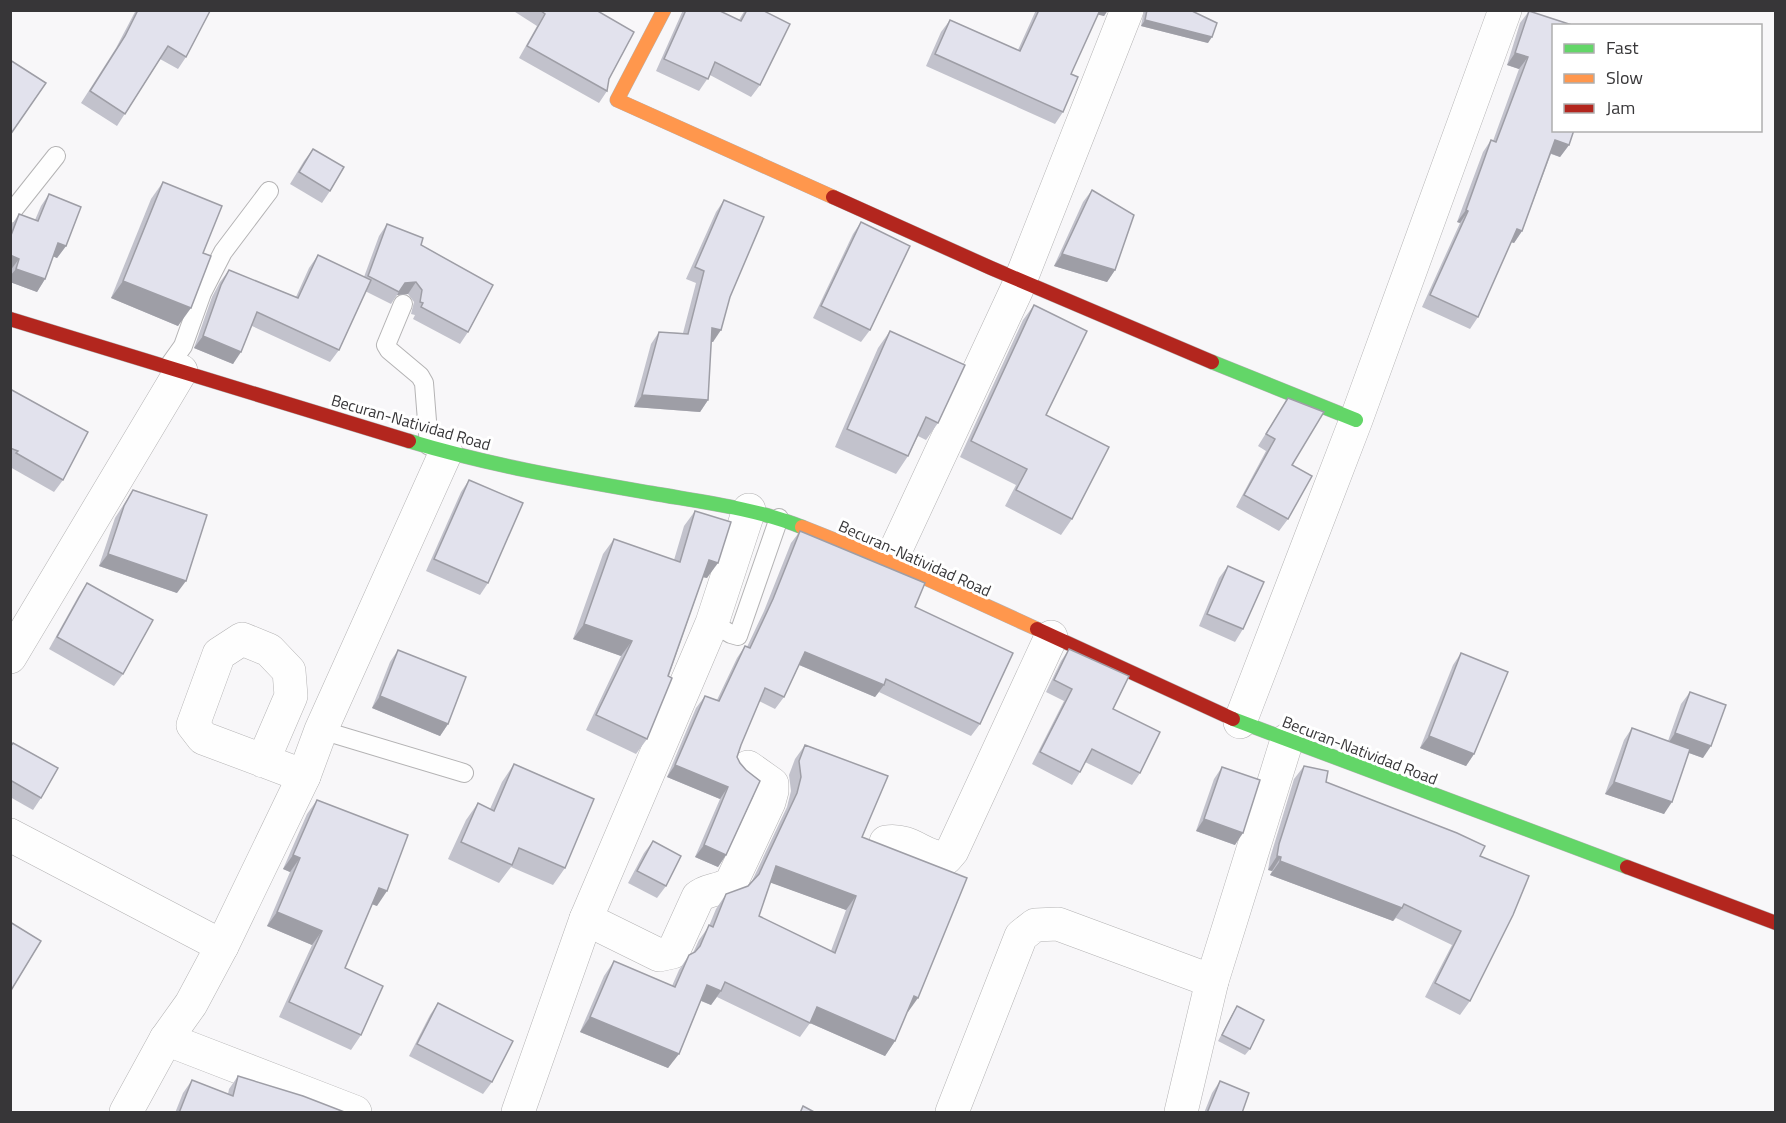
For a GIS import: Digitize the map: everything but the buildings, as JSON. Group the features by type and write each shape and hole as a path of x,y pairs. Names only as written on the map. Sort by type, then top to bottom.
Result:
{"street":[{"path":"664,10 616,100 1020,280 1203,359 1356,420"},
{"path":"890,562 1020,280 1127,10"},
{"path":"1240,722 1356,420 1505,10"},
{"name":"Becuran-Natividad Road","path":"10,319 437,449 584,481 764,514 890,562 1240,722 1776,923"},
{"path":"10,657 174,369"},
{"path":"126,1113 166,1039 192,1004 304,776 437,449"},
{"path":"518,1113 586,919 712,623 764,514"},
{"path":"886,842 903,842 939,858 946,858 952,851 1051,637"},
{"path":"1181,1113 1212,981 1287,740"},
{"path":"263,761 304,776"},
{"path":"586,919 660,955 673,952 698,897 704,892 729,885 732,881 769,802 772,784 748,766"},
{"path":"10,836 222,946"},
{"path":"952,1113 1021,936 1035,925 1058,924 1212,981"},
{"path":"166,1039 355,1113"}],"lane":[{"path":"10,214 56,156"},
{"path":"174,369 202,293 219,259 269,191"},
{"path":"403,304 386,345 388,350 420,376 424,383 437,449"},
{"path":"321,730 464,773"}],"traffic: fast":[{"path":"1212,362 1356,420"},
{"path":"409,441 529,471 747,510 802,527"},
{"path":"1233,719 1627,867"}],"traffic: slow":[{"path":"664,10 617,100 833,197"},
{"path":"802,527 890,562 1037,629"}],"traffic: jam":[{"path":"833,197 991,268 1212,362"},
{"path":"10,319 409,441"},
{"path":"1037,629 1233,719"},
{"path":"1627,867 1776,923"}]}
